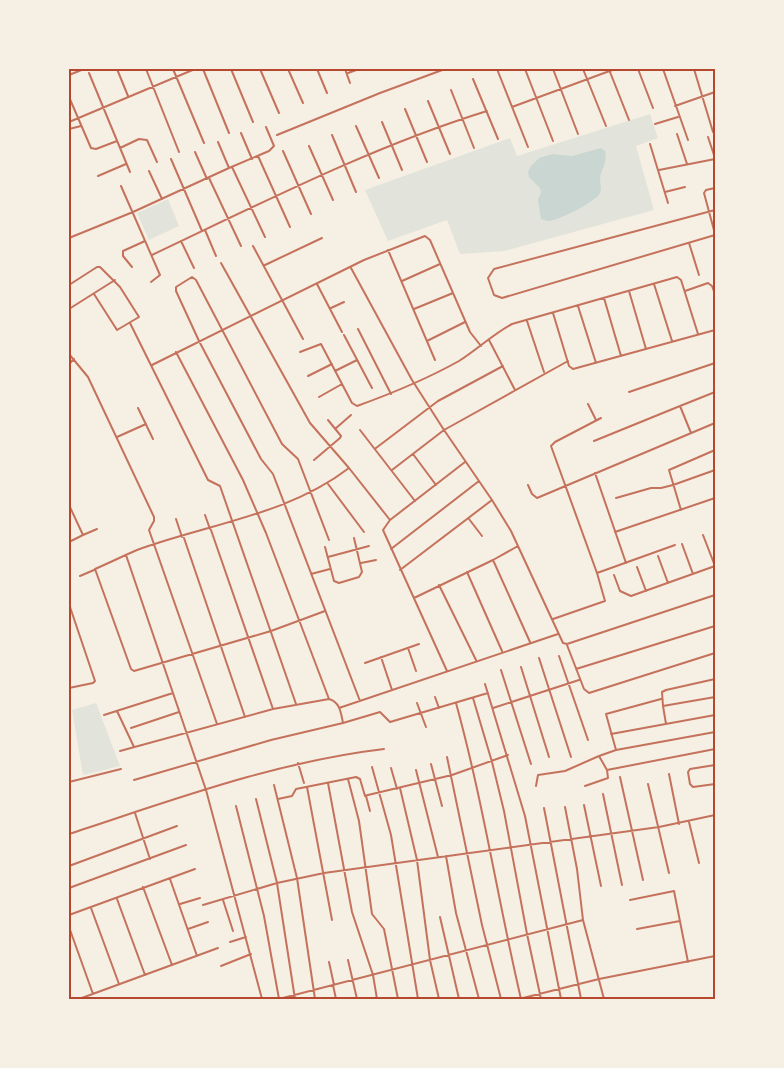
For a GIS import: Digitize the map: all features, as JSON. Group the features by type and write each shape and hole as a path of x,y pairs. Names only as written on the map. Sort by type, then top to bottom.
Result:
{"street":[{"path":"69,75 84,69"},
{"path":"117,69 128,96"},
{"path":"146,69 179,152"},
{"path":"173,69 204,143"},
{"path":"69,122 195,69"},
{"path":"203,69 229,133"},
{"path":"231,69 253,122"},
{"path":"260,69 279,113"},
{"path":"288,69 303,103"},
{"path":"317,69 327,93"},
{"path":"345,69 351,83"},
{"path":"347,73 359,69"},
{"path":"277,135 445,69"},
{"path":"497,69 528,147"},
{"path":"525,69 553,141"},
{"path":"553,69 578,134"},
{"path":"583,69 606,126"},
{"path":"512,107 561,87 615,69"},
{"path":"638,69 653,108"},
{"path":"663,69 688,140"},
{"path":"693,69 713,132"},
{"path":"610,71 629,120"},
{"path":"88,73 130,172"},
{"path":"474,80 498,139"},
{"path":"451,90 474,148"},
{"path":"675,106 715,92"},
{"path":"69,97 92,149 117,141"},
{"path":"428,101 450,154"},
{"path":"405,109 427,162"},
{"path":"152,255 391,144 487,111"},
{"path":"655,124 680,117"},
{"path":"382,122 402,170"},
{"path":"69,129 81,126"},
{"path":"356,126 379,178"},
{"path":"69,238 269,152 274,146 266,127"},
{"path":"241,133 252,159"},
{"path":"677,134 687,164"},
{"path":"332,135 356,192"},
{"path":"659,170 715,158 708,138"},
{"path":"120,148 139,140 147,140 157,162"},
{"path":"218,142 265,237"},
{"path":"650,144 668,203"},
{"path":"309,146 333,200"},
{"path":"195,152 241,246"},
{"path":"283,152 311,214"},
{"path":"258,156 290,227"},
{"path":"171,159 216,256"},
{"path":"98,176 127,164"},
{"path":"149,171 162,199"},
{"path":"121,186 160,275 151,282"},
{"path":"665,192 685,187"},
{"path":"715,188 706,190 704,193 708,211 715,235 502,298 494,295 488,278 494,269 708,211 715,210"},
{"path":"152,365 281,300 388,250 425,236 430,240 470,332 482,346"},
{"path":"264,265 322,238"},
{"path":"132,267 123,256 123,251 145,241"},
{"path":"181,241 194,268"},
{"path":"688,243 699,275"},
{"path":"253,246 303,339"},
{"path":"388,250 435,360"},
{"path":"221,263 307,419 390,520"},
{"path":"402,281 441,264"},
{"path":"69,285 98,266 115,280 139,317 117,330 94,294"},
{"path":"351,268 415,385 492,500 519,545 562,642 567,644 584,689 589,693 715,653"},
{"path":"329,540 298,459 282,444 223,329 196,280 192,277 176,289 199,341 261,459 273,474 360,701"},
{"path":"300,352 321,344 352,404 357,406 415,385 482,346 513,324 673,277 679,278 685,291 698,334"},
{"path":"69,309 115,280"},
{"path":"685,291 708,283 712,285 715,294"},
{"path":"317,284 372,388"},
{"path":"654,284 672,341"},
{"path":"629,291 646,350"},
{"path":"414,309 453,293"},
{"path":"604,298 621,356"},
{"path":"330,308 344,302"},
{"path":"578,306 596,363"},
{"path":"553,313 568,361 573,369 715,330"},
{"path":"527,321 545,373"},
{"path":"427,341 465,322"},
{"path":"130,323 207,478 210,482 220,486 296,704"},
{"path":"358,329 391,394"},
{"path":"489,339 515,390"},
{"path":"176,352 243,480 258,514 329,699"},
{"path":"69,354 88,377 154,517 149,530 217,724"},
{"path":"69,364 74,359"},
{"path":"335,370 357,360"},
{"path":"392,470 444,430 568,361"},
{"path":"629,392 715,363"},
{"path":"308,376 332,364"},
{"path":"376,448 430,407 502,366"},
{"path":"319,397 342,384"},
{"path":"594,441 715,392"},
{"path":"588,404 596,420"},
{"path":"680,406 691,433"},
{"path":"138,408 153,439"},
{"path":"335,429 351,415"},
{"path":"553,619 604,603 605,599 551,447 555,442 601,418"},
{"path":"314,460 340,438 328,420"},
{"path":"528,485 532,494 537,498 715,423"},
{"path":"117,437 146,424"},
{"path":"360,430 415,501"},
{"path":"681,510 670,469 715,450"},
{"path":"413,454 436,485"},
{"path":"447,671 383,530 390,520 465,462"},
{"path":"80,576 154,544 232,523 311,493 328,484 349,468"},
{"path":"616,498 651,488 673,485 715,470"},
{"path":"595,473 626,563"},
{"path":"391,549 479,481"},
{"path":"328,484 364,532"},
{"path":"615,532 715,498"},
{"path":"400,570 492,500"},
{"path":"69,505 83,535"},
{"path":"206,515 273,709"},
{"path":"468,518 482,536"},
{"path":"176,519 245,717"},
{"path":"69,542 97,529"},
{"path":"614,575 620,591 631,596 715,566 704,535"},
{"path":"325,546 334,581 339,583 361,576 361,563 354,537"},
{"path":"682,544 693,574"},
{"path":"414,598 519,545"},
{"path":"597,573 675,545"},
{"path":"328,557 369,546"},
{"path":"126,555 206,790 262,999"},
{"path":"658,556 668,583"},
{"path":"361,563 376,560"},
{"path":"493,560 530,642"},
{"path":"637,567 646,591"},
{"path":"95,569 131,669 136,671 249,638 325,611"},
{"path":"311,574 330,569"},
{"path":"467,572 502,651"},
{"path":"439,585 476,660"},
{"path":"567,644 715,594"},
{"path":"69,604 95,681 69,688"},
{"path":"576,669 715,626"},
{"path":"339,708 558,633"},
{"path":"365,663 419,644"},
{"path":"408,648 416,671"},
{"path":"559,656 588,740"},
{"path":"381,657 392,690"},
{"path":"539,658 571,757"},
{"path":"521,667 549,757"},
{"path":"501,670 531,764"},
{"path":"666,724 661,694 666,690 715,679"},
{"path":"493,708 580,680"},
{"path":"485,684 525,816 561,999"},
{"path":"105,715 173,693"},
{"path":"135,780 271,740 380,712 390,722 488,693"},
{"path":"435,697 439,708"},
{"path":"663,706 715,697"},
{"path":"473,698 504,811 541,999"},
{"path":"120,751 273,709 329,699 334,701 339,708 344,723"},
{"path":"616,750 605,716 607,713 661,699"},
{"path":"417,703 426,727"},
{"path":"456,703 474,768 520,999 599,979 715,956"},
{"path":"117,711 134,747"},
{"path":"131,728 179,712"},
{"path":"611,734 715,715"},
{"path":"536,786 538,775 565,771 616,750 715,732"},
{"path":"69,834 258,773 350,753 384,749"},
{"path":"607,770 715,749"},
{"path":"366,796 436,780 508,755"},
{"path":"585,786 607,779 607,770 599,756"},
{"path":"447,757 487,945 501,999"},
{"path":"298,763 304,783"},
{"path":"431,764 442,807"},
{"path":"715,765 688,772 690,784 693,787 715,784"},
{"path":"372,767 381,793 396,863 418,999"},
{"path":"392,768 417,860 430,960 439,999"},
{"path":"69,782 121,769"},
{"path":"416,770 438,857"},
{"path":"669,774 679,824"},
{"path":"620,777 643,880"},
{"path":"278,799 292,796 295,790 359,778 370,811"},
{"path":"348,779 359,821 372,914 384,929 398,999"},
{"path":"328,783 353,916 373,975 377,999"},
{"path":"648,784 669,873"},
{"path":"274,785 297,878 315,999"},
{"path":"307,787 332,920"},
{"path":"603,794 622,885"},
{"path":"255,799 277,882 294,997"},
{"path":"584,805 601,886"},
{"path":"236,806 279,999 294,997 313,990 583,920"},
{"path":"566,807 583,920 604,999"},
{"path":"544,808 582,999"},
{"path":"135,812 150,859"},
{"path":"203,905 277,882 324,873 633,831 679,824 715,815"},
{"path":"688,821 699,863"},
{"path":"69,866 177,826"},
{"path":"69,888 186,845"},
{"path":"446,856 456,913 480,999"},
{"path":"69,915 195,869"},
{"path":"170,879 198,956"},
{"path":"143,887 172,965"},
{"path":"630,900 674,891 687,962"},
{"path":"117,898 145,975"},
{"path":"179,905 200,898"},
{"path":"223,899 232,931"},
{"path":"91,907 119,984"},
{"path":"440,917 459,999"},
{"path":"637,929 680,921"},
{"path":"188,929 208,922"},
{"path":"69,927 93,994"},
{"path":"230,942 246,937"},
{"path":"79,999 218,948"},
{"path":"221,966 251,954"},
{"path":"348,960 357,999"},
{"path":"329,962 336,999"}],"shaded area":[{"path":"650,114 658,138 636,146 654,210 504,251 460,254 447,220 388,241 365,190 510,138 517,156"},
{"path":"601,148 605,151 606,159 600,178 600,193 585,205 561,217 550,221 541,219 538,200 541,192 529,177 528,172 531,166 539,158 553,154 572,156"},
{"path":"168,199 179,226 149,240 137,213"},
{"path":"96,703 120,766 83,775 72,710"}]}
